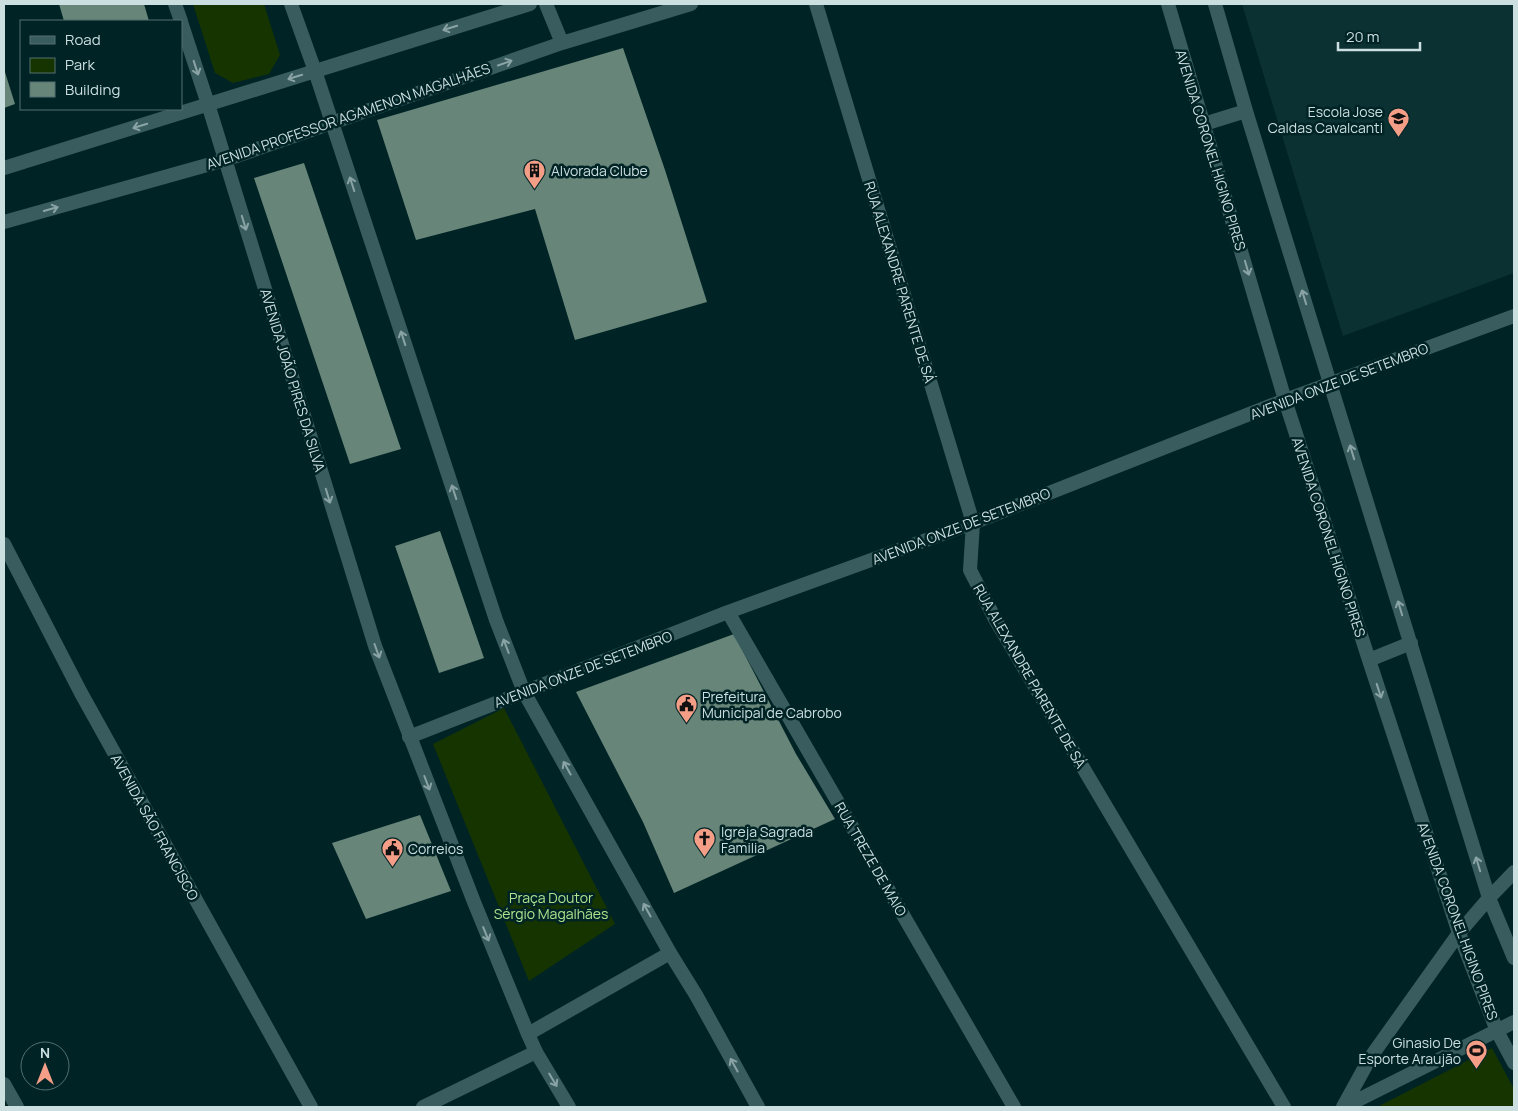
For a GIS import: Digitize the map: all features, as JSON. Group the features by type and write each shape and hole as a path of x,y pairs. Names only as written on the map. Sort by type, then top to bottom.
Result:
{"street":[{"name":"AVENIDA JOÃO PIRES DA SILVA","path":"175,4 180,20"},
{"path":"291,4 315,71 496,620 524,692 758,1107"},
{"path":"4,168 530,4"},
{"path":"546,4 562,44"},
{"name":"AVENIDA PROFESSOR AGAMENON MAGALHÃES","path":"4,222 225,160 562,44 691,4"},
{"name":"RUA ALEXANDRE PARENTE DE SÁ","path":"816,4 973,523 970,570 995,620 1284,1107"},
{"name":"AVENIDA CORONEL HIGINO PIRES","path":"1168,4 1285,400 1369,660 1459,933 1497,1031 1514,1063"},
{"path":"1215,4 1246,111 1488,898 1514,958"},
{"name":"AVENIDA JOÃO PIRES DA SILVA","path":"182,25 375,646 409,737"},
{"path":"1204,124 1246,111"},
{"name":"AVENIDA ONZE DE SETEMBRO","path":"409,737 728,612 973,523 1285,400 1514,316"},
{"name":"AVENIDA SÃO FRANCISCO","path":"4,544 81,692 311,1107"},
{"name":"RUA TREZE DE MAIO","path":"728,612 1014,1107"},
{"path":"1369,660 1411,643"},
{"path":"409,737 528,1034 536,1052 569,1107"},
{"path":"1344,1107 1370,1058 1459,933 1488,898 1514,872"},
{"path":"528,1034 670,953"},
{"path":"1344,1107 1514,1022"},
{"path":"424,1107 536,1052"},
{"path":"4,1084 16,1107"}],"shaded area":[{"name":"Escola Jose Caldas Cavalcanti","path":"1242,4 1514,4 1514,273 1343,336"}],"green space":[{"path":"193,4 264,4 280,55 269,74 233,83 215,73"},
{"name":"Praça Doutor Sérgio Magalhães","path":"504,708 615,924 529,981 433,744"},
{"name":"Ginasio De Esporte Araujão","path":"1492,1048 1514,1089 1514,1107 1377,1107"}],"building":[{"path":"59,4 144,4 149,20 64,20"},
{"name":"Alvorada Clube","path":"623,48 665,170 707,302 575,340 535,209 416,240 377,120"},
{"path":"4,69 15,104 4,108"},
{"path":"304,163 401,449 350,464 254,178"},
{"path":"440,531 484,658 439,673 395,546"},
{"name":"Prefeitura Municipal de Cabrobo","path":"734,634 796,754 835,819 674,893 643,822 576,692"},
{"name":"Correios","path":"420,815 451,891 366,919 332,843"}],"place":[{"name":"Escola Jose Caldas Cavalcanti","path":"1399,138"},
{"name":"Alvorada Clube","path":"535,189"},
{"name":"Prefeitura Municipal de Cabrobo","path":"686,723"},
{"name":"Igreja Sagrada Familia","path":"705,858"},
{"name":"Correios","path":"392,867"},
{"name":"Ginasio De Esporte Araujão","path":"1477,1069"}]}
